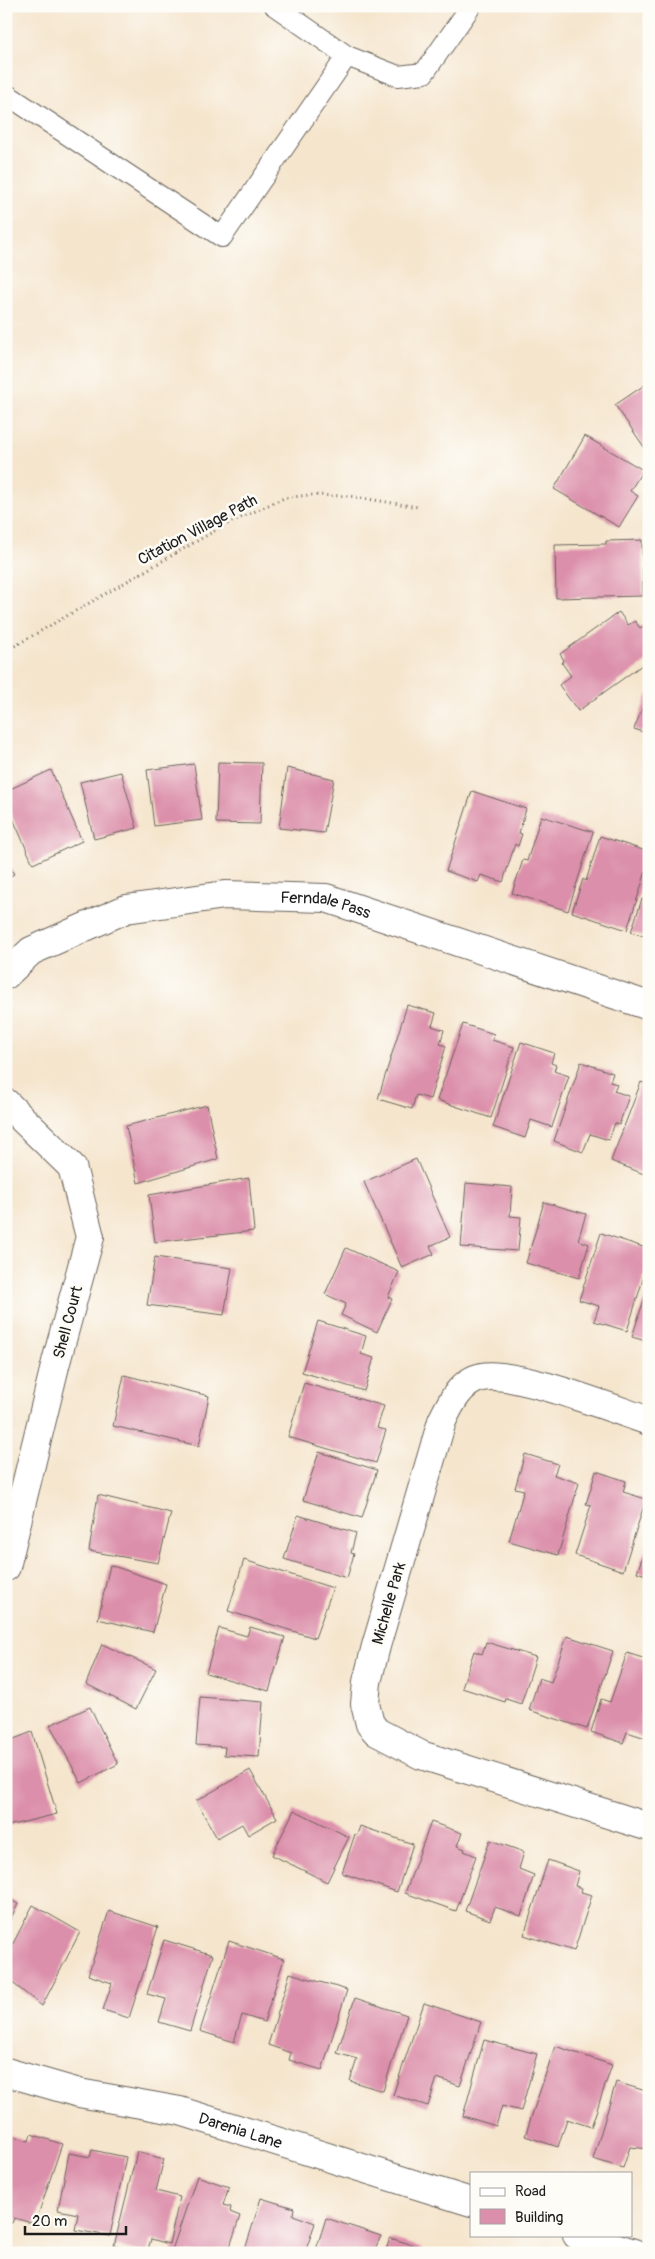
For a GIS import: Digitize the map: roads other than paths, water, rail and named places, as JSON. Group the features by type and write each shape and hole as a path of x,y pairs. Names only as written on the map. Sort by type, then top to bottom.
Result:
{"street":[{"name":"Ferndale Pass","path":"6,975 32,951 126,909 225,895 326,898 649,1006"},
{"name":"Shell Court","path":"6,1102 72,1168 90,1237 56,1362 6,1567"},
{"name":"Michelle Park","path":"649,1421 527,1382 498,1376 480,1377 466,1385 452,1400 442,1421 366,1682 365,1704 370,1724 377,1732 421,1755 649,1827"},
{"name":"Darenia Lane","path":"6,2072 79,2093 180,2111 470,2202"},
{"path":"581,2236 634,2253"}],"lane":[{"path":"274,6 346,56 398,76 424,73 471,6"},
{"path":"6,94 222,237 346,56"}]}
